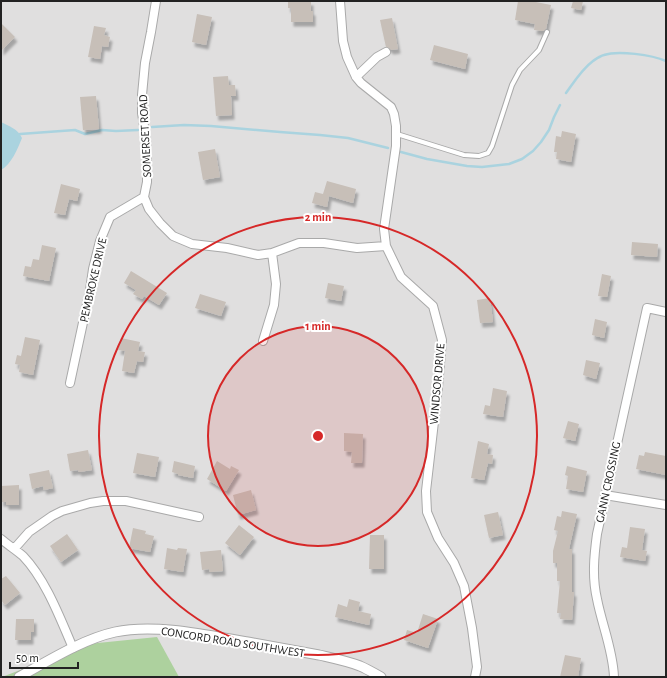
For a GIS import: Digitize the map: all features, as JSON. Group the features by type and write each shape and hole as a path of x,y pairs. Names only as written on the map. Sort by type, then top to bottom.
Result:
{"street":[{"name":"SOMERSET ROAD","path":"144,197 147,182 147,166 146,139 142,113 142,95 145,63 156,1"},
{"name":"WINDSOR DRIVE","path":"340,1 342,41 356,77 361,83 391,107 394,114 396,126 396,146 384,229 386,246 401,277 433,306 442,340 426,491 427,512 438,538 454,563 464,586 472,628 477,667 475,677"},
{"path":"356,77 377,57 386,52"},
{"path":"144,197 149,209 173,236 192,244 227,248 258,255 272,253 299,243 324,243 357,248 386,246"},
{"name":"PEMBROKE DRIVE","path":"70,383 100,241 110,217 144,197"},
{"path":"262,342 274,305 276,284 272,253"},
{"name":"GANN CROSSING","path":"614,677 612,656 597,599 594,560 597,534 647,308 666,312"},
{"path":"606,495 666,505"},
{"path":"14,549 29,532 52,516 62,511 90,503 103,501 126,501 199,517"},
{"path":"1,539 23,556 42,582 73,648"},
{"name":"CONCORD ROAD SOUTHWEST","path":"19,677 73,648 106,634 125,630 144,629 182,632 267,645 331,658 360,666 381,677"}],"lane":[{"path":"396,134 464,155 479,156 488,153 492,146 512,85 520,70 539,50 547,32"}],"shaded area":[{"path":"1,1 666,1 666,677 1,677"}],"green space":[{"path":"157,637 179,677 2,677 88,644"}],"water":[{"path":"1,122 16,130 22,138 11,160 5,168 1,170"}],"building":[{"path":"288,1 311,1 313,22 291,22 291,8 288,8"},
{"path":"518,1 531,1 551,5 546,29 543,31 534,30 535,24 515,20"},
{"path":"573,1 583,1 581,10 571,8"},
{"path":"197,14 212,17 206,45 192,42"},
{"path":"392,18 398,49 391,50 386,47 380,20"},
{"path":"1,23 15,37 1,51"},
{"path":"94,26 106,28 104,35 110,37 108,47 102,46 100,59 88,57"},
{"path":"434,45 468,54 465,69 430,60"},
{"path":"228,76 229,85 235,85 236,96 231,96 232,115 216,116 213,77"},
{"path":"96,96 99,129 83,130 80,97"},
{"path":"562,131 576,134 571,162 556,159 557,152 554,152 556,136 561,137"},
{"path":"215,149 220,177 203,180 198,152"},
{"path":"327,181 356,189 353,203 329,196 327,207 312,203 315,192 323,194"},
{"path":"61,184 80,189 77,201 69,199 65,215 54,213"},
{"path":"632,242 658,244 657,257 631,255"},
{"path":"42,245 56,248 49,281 23,276 25,266 31,267 33,259 39,260"},
{"path":"131,271 167,293 159,305 144,296 142,299 133,294 136,290 124,283"},
{"path":"602,274 611,276 607,297 598,296"},
{"path":"328,283 344,286 341,301 325,298"},
{"path":"200,294 226,302 221,316 195,308"},
{"path":"490,298 493,322 480,323 477,300"},
{"path":"595,319 607,322 604,338 592,335"},
{"path":"25,337 40,340 33,375 19,372 20,365 15,364 17,355 21,356"},
{"path":"121,338 140,342 138,351 145,352 143,362 137,361 134,373 122,371 125,351 118,350"},
{"path":"586,360 600,363 596,379 583,375"},
{"path":"493,388 507,391 503,417 483,414 485,405 490,406"},
{"path":"568,421 579,424 575,441 563,438"},
{"path":"344,433 363,434 362,463 351,463 352,452 344,451"},
{"path":"478,441 489,444 487,454 493,455 492,464 488,463 484,480 471,478"},
{"path":"88,450 92,470 79,472 78,470 70,471 67,454"},
{"path":"645,452 666,456 666,475 636,469 639,455 644,456"},
{"path":"137,453 159,457 155,477 133,473"},
{"path":"174,461 195,466 193,478 178,475 172,472"},
{"path":"217,461 230,469 231,466 239,470 226,491 207,479"},
{"path":"567,466 587,471 583,492 566,489 568,476 565,475"},
{"path":"49,470 53,488 44,490 43,486 32,489 29,474"},
{"path":"19,485 19,505 6,505 6,502 1,502 1,486"},
{"path":"251,490 256,510 238,515 233,495"},
{"path":"562,511 577,514 569,549 572,549 572,592 574,592 572,620 560,619 561,613 557,613 560,581 557,581 557,563 553,563 553,551 558,531 554,530 557,516 561,517"},
{"path":"498,512 503,535 489,538 484,515"},
{"path":"239,525 254,537 240,555 225,543"},
{"path":"630,527 645,529 642,550 647,551 645,561 620,557 622,547 627,548"},
{"path":"133,528 146,531 145,534 154,536 150,552 129,548"},
{"path":"67,534 78,550 61,562 50,546"},
{"path":"370,535 384,535 384,569 369,569"},
{"path":"167,548 177,550 178,548 187,549 183,572 164,569"},
{"path":"221,550 223,571 210,572 209,569 202,570 200,552"},
{"path":"6,576 20,593 5,605 1,600 1,579"},
{"path":"349,599 360,602 358,611 371,614 369,625 335,617 338,604 347,607"},
{"path":"423,614 438,619 428,648 404,640 407,630 417,633"},
{"path":"16,619 34,619 34,632 31,632 31,640 15,640"},
{"path":"565,655 581,658 578,677 560,677"}],"waterway":[{"path":"566,93 585,68 603,55 618,53 635,54 666,61"},
{"path":"401,152 427,159 467,166 482,167 509,164 522,159 533,151 541,142 549,130 560,105"},
{"path":"152,127 184,125 211,126 320,135 348,138 388,148"},
{"path":"20,134 75,130 85,134 102,130 138,130"}]}
